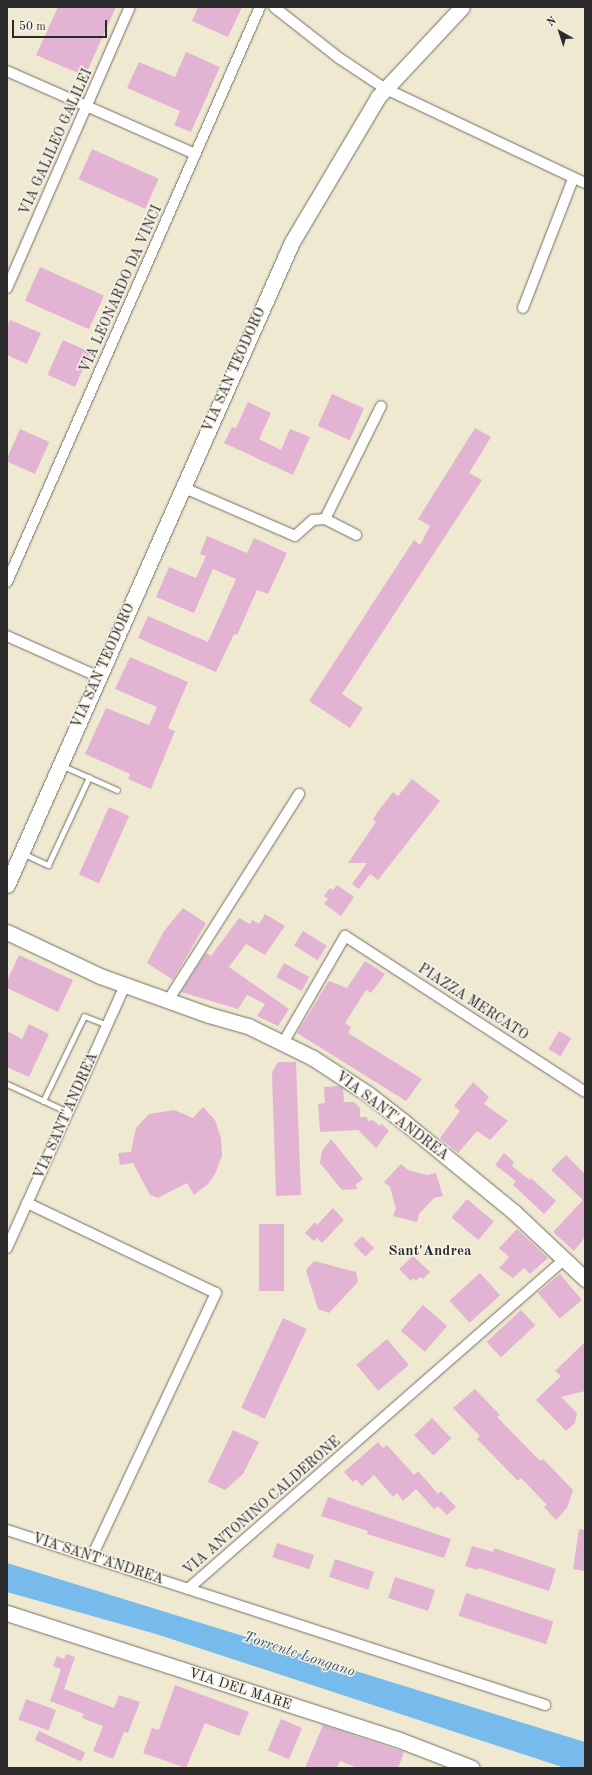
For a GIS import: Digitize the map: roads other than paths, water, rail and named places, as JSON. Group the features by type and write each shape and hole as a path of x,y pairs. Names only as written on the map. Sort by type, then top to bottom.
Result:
{"street":[{"name":"VIA GALILEO GALILEI","path":"7,288 130,7"},
{"name":"VIA LEONARDO DA VINCI","path":"7,582 260,7"},
{"path":"274,7 339,58 384,88 585,183"},
{"name":"VIA SAN TEODORO","path":"7,885 286,254 328,177 384,88 462,7"},
{"path":"7,71 195,154"},
{"path":"522,308 574,179"},
{"path":"325,519 381,406"},
{"path":"182,487 295,536 313,520 325,519 356,535"},
{"path":"7,636 99,677"},
{"path":"169,999 299,794"},
{"name":"VIA SANT'ANDREA","path":"7,932 100,976 169,999 209,1015 248,1026 313,1058 368,1094 514,1212 564,1260 584,1276"},
{"name":"PIAZZA MERCATO","path":"283,1043 345,936 585,1092"},
{"name":"VIA SANT'ANDREA","path":"7,1248 125,984"},
{"path":"27,1203 216,1293 92,1557"},
{"name":"VIA ANTONINO CALDERONE","path":"188,1588 564,1260"},
{"name":"VIA SANT'ANDREA","path":"7,1530 188,1588"},
{"name":"VIA ANTONINO CALDERONE","path":"188,1588 545,1705"},
{"name":"VIA DEL MARE","path":"7,1613 397,1739 472,1768"}],"lane":[{"path":"60,764 117,790"},
{"path":"21,853 48,865 89,778"},
{"path":"43,1101 84,1016 107,1025"},
{"path":"7,1084 68,1112"}],"water":[{"name":"Torrente Longano","path":"7,1563 585,1742 585,1768 565,1768 156,1634 7,1592"}],"district":[{"name":"Sant'Andrea","path":"430,1252"}]}
